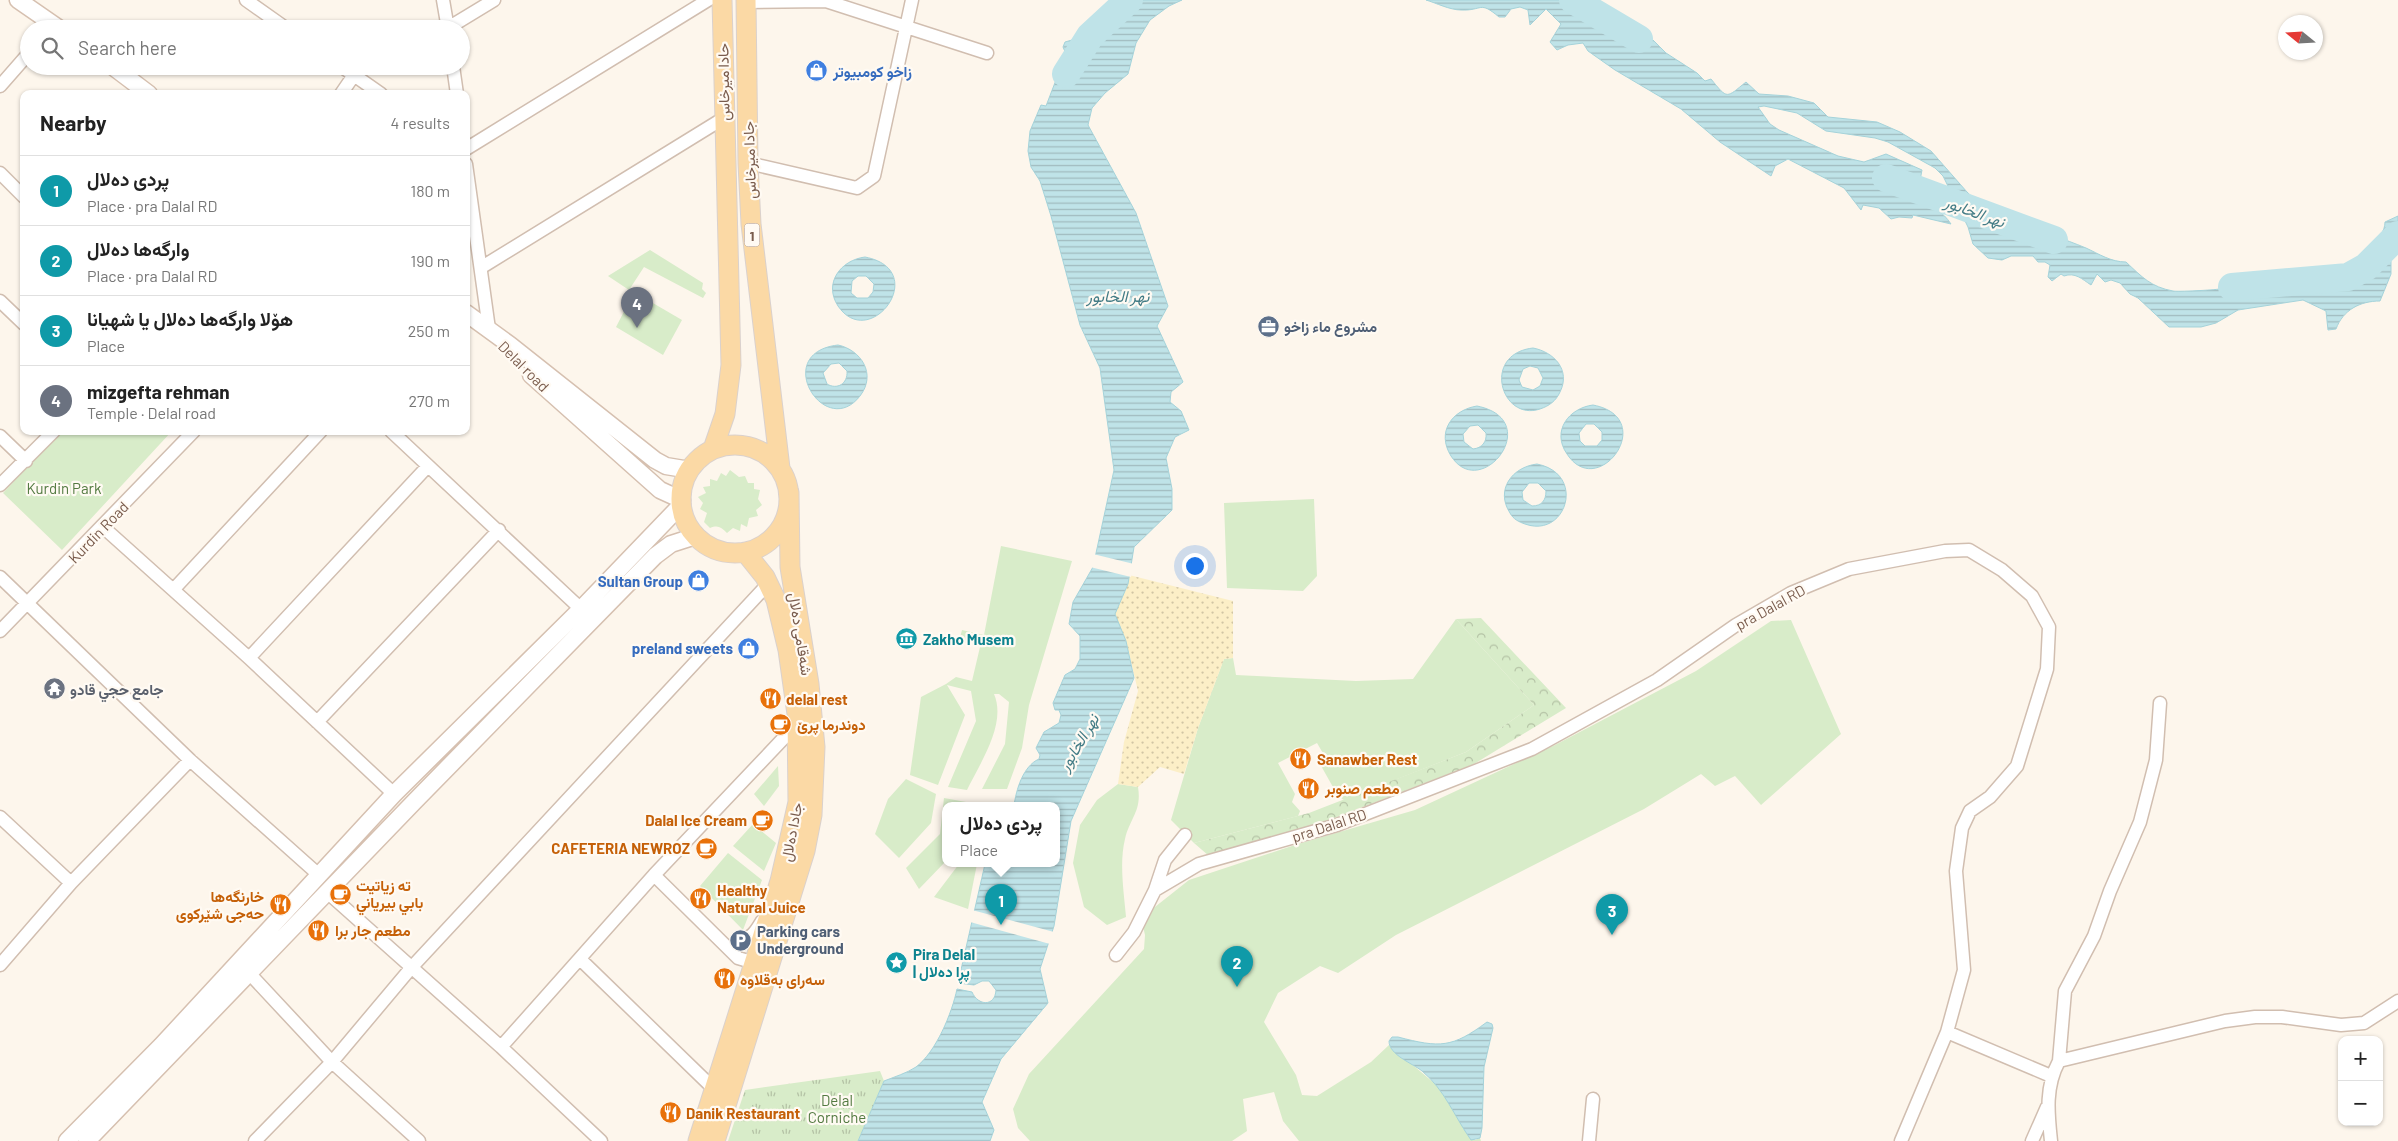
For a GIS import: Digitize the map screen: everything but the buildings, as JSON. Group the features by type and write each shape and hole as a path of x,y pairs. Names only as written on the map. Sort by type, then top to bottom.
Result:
{"main road":[{"path":"18,0 45,20"},
{"name":"حادا ميرخاس","path":"713,450 725,414 731,366 722,0"},
{"name":"جادا ميرخاس","path":"746,1 748,163 755,266 780,468"},
{"path":"124,75 145,90"},
{"path":"470,316 489,329"},
{"name":"Delal road","path":"489,329 655,460 672,467 690,470"},
{"name":"Delal road","path":"489,329 526,370 639,472 660,490 682,502"},
{"path":"731,445 750,447 767,455 780,468 789,492 786,516 775,535 756,548 734,553 714,548 696,536 688,524 682,502 684,484 690,470 700,458 713,450 731,445"},
{"name":"شەقامی دەلال","path":"789,492 790,567 813,715 816,747 812,805"},
{"path":"67,1141 161,1046 394,794 581,609 682,502"},
{"path":"87,1141 655,556 671,544 696,536"},
{"name":"جادا دەلال","path":"698,1141 772,906 787,854 798,802 798,723 788,650 778,608 768,584 745,552"},
{"name":"جادا دەلال","path":"715,1141 805,851 812,805"}],"street":[{"path":"246,0 274,20"},
{"path":"443,0 447,20"},
{"path":"461,20 494,0"},
{"path":"470,147 708,0"},
{"path":"748,163 858,188 874,176 912,0"},
{"path":"746,1 826,1 987,53"},
{"path":"0,86 20,63"},
{"path":"344,90 354,75 375,90"},
{"path":"454,75 456,90"},
{"path":"482,267 724,118"},
{"path":"0,173 20,193"},
{"path":"470,190 489,329"},
{"path":"0,301 20,320"},
{"path":"0,486 50,435"},
{"name":"Kurdin Road","path":"0,631 190,435"},
{"path":"174,589 317,435"},
{"path":"395,435 499,530 581,609"},
{"path":"0,436 26,461"},
{"path":"249,658 428,466"},
{"path":"103,527 174,589 394,794"},
{"path":"317,722 499,530"},
{"name":"pra Dalal RD","path":"1155,890 1199,864 1337,825 1532,750 1657,680 1736,625 1791,593 1840,572 1945,550 1969,550 2002,570 2032,596 2050,627 2047,668 2017,766 1990,796 1970,811 1962,828 1956,871 1964,970 1947,1032 1901,1141"},
{"path":"0,577 190,760 319,875"},
{"path":"255,1141 332,1062 411,968 768,584"},
{"path":"2051,1141 2047,1106 2051,1076 2058,1061 2066,991 2094,936 2110,891 2140,822 2156,760 2160,703"},
{"path":"501,1047 581,960 654,875 798,723"},
{"path":"0,965 71,883 190,760"},
{"path":"0,817 71,883"},
{"path":"1116,955 1134,932 1155,890 1165,860 1185,835"},
{"path":"654,875 738,958 755,963"},
{"path":"328,892 501,1047 601,1141"},
{"path":"741,940 746,940 753,934 772,906"},
{"path":"581,960 714,1089"},
{"path":"249,973 332,1062 414,1140"},
{"path":"2058,1061 2225,1021 2255,1017 2282,1017 2341,1025 2364,1024 2398,1001"},
{"path":"1947,1032 2051,1076"},
{"path":"1589,1141 1593,1099"},
{"path":"2032,1141 2047,1106"}],"green space":[{"path":"650,250 703,283 702,289 706,293 703,298 644,267 629,290 608,276"},
{"path":"634,292 682,320 663,355 616,327"},
{"name":"Kurdin Park","path":"57,435 168,435 62,550 3,493"},
{"path":"730,470 739,477 745,476 748,483 754,483 754,489 760,490 758,499 762,505 756,510 758,516 749,518 747,527 741,524 740,531 733,528 727,533 719,527 710,528 704,522 707,513 700,509 703,503 698,497 706,493 703,487 710,486 710,479 717,481 721,473 726,476"},
{"path":"1314,499 1317,576 1303,591 1227,588 1224,503"},
{"path":"1001,546 1072,561 1029,705 1022,748 1007,789 982,789 1005,744 1009,702 999,694 994,694 997,706 995,730 985,756 967,790 948,787 976,721 971,691 947,685 965,715 938,785 910,775 921,697 956,677 972,681 980,647 959,641 962,630 984,635"},
{"path":"1481,618 1566,708 1474,764 1324,822 1209,856 1194,843 1309,813 1466,752 1534,705 1456,619"},
{"path":"1456,619 1534,705 1466,752 1344,800 1338,796 1320,764 1324,755 1317,743 1278,763 1295,794 1292,802 1300,811 1298,816 1194,843 1171,820 1198,728 1224,659 1233,658 1236,675 1356,681 1413,679"},
{"path":"1791,620 1841,734 1761,805 1735,776 1715,786 1701,774 1644,809 1396,935 1338,973 1320,966 1278,993 1264,1022 1296,1075 1302,1095 1317,1096 1371,1062 1389,1045 1440,1088 1475,1140 1480,1138 1481,1141 1299,1141 1283,1121 1274,1092 1243,1099 1247,1131 1232,1141 1030,1141 1018,1128 1013,1109 1029,1074 1144,949 1145,935 1141,918 1189,880 1298,844 1415,810 1555,745 1696,671 1771,621"},
{"path":"778,766 779,786 764,806 754,794"},
{"path":"906,779 936,794 931,823 899,858 875,834 888,799"},
{"path":"1118,784 1138,787 1139,795 1137,808 1127,832 1123,848 1126,917 1107,925 1084,907 1073,863 1080,825 1097,800"},
{"path":"944,798 966,802 944,802"},
{"path":"942,816 942,865 919,889 906,868 940,834"},
{"path":"753,824 776,843 764,871 733,846"},
{"path":"728,853 762,880 743,930 700,886"},
{"path":"957,867 976,867 968,909 934,897"},
{"name":"Delal Corniche","path":"880,1071 884,1081 858,1141 728,1141 745,1090"}],"sand":[{"path":"1129,575 1233,601 1233,658 1224,659 1198,728 1184,774 1160,767 1138,787 1118,784 1124,742 1138,691 1126,641 1114,614"}],"water":[{"name":"نهر الخابور","path":"1110,0 1182,0 1169,6 1150,20 1136,43 1128,74 1105,93 1092,108 1088,125 1136,213 1168,306 1157,326 1183,382 1171,392 1170,402 1181,411 1189,430 1175,437 1166,458 1172,489 1172,510 1134,547 1128,584 1115,614 1126,641 1134,678 1071,821 1054,926 1040,969 1048,1003 1001,1059 982,1102 994,1130 990,1141 858,1141 884,1081 916,1067 930,1052 947,1020 957,989 972,992 978,1000 986,1003 990,1002 995,996 996,990 989,981 982,981 974,985 958,983 984,867 1060,867 1060,802 1015,802 1021,779 1033,762 1039,759 1040,755 1036,748 1044,732 1059,723 1061,715 1059,710 1055,710 1053,703 1065,675 1075,669 1080,659 1080,636 1069,624 1073,602 1093,567 1114,470 1100,368 1080,325 1051,216 1040,181 1031,167 1028,151 1030,131 1041,105 1046,106 1066,54 1063,47 1065,42 1072,40 1085,42 1102,24"},
{"name":"نهر الخابور","path":"1426,0 1577,0 1582,10 1604,19 1624,16 1649,36 1666,53 1697,73 1705,81 1711,79 1724,93 1731,94 1746,82 1759,94 1788,96 1814,103 1828,117 1877,122 1900,132 1931,151 1967,192 2009,232 2019,227 2069,241 2110,259 2126,262 2147,281 2165,289 2196,291 2221,288 2232,282 2252,281 2310,284 2346,276 2361,264 2374,246 2384,228 2385,222 2398,216 2398,243 2391,252 2391,274 2380,301 2373,301 2353,308 2343,317 2336,329 2328,330 2326,311 2303,300 2238,310 2216,323 2201,327 2169,327 2138,298 2130,294 2120,283 2111,280 2105,282 2097,274 2091,285 2072,275 2064,276 2061,274 2052,281 2048,277 2050,265 2045,262 2038,262 2033,256 2011,256 2002,260 1988,258 1973,244 1968,227 1943,176 1935,168 1888,142 1875,138 1826,131 1797,113 1764,106 1758,107 1770,124 1779,130 1838,156 1864,162 1886,154 1922,170 1920,193 1923,199 1945,216 1951,224 1913,215 1912,218 1899,217 1891,219 1879,208 1863,205 1861,210 1844,188 1788,159 1775,166 1771,176 1720,142 1681,109 1615,70 1588,51 1583,43 1568,45 1557,50 1550,42 1561,24 1546,9 1530,25 1528,10 1520,7 1511,9 1505,17 1499,17 1484,8 1457,10"},
{"path":"865,257 884,265 894,277 894,291 889,304 878,315 865,320 851,318 838,306 834,297 834,281 837,274 842,268 856,259","holes":["858,276 866,276 874,284 873,292 868,298 857,298 851,293 852,281"]},
{"path":"838,345 854,352 864,364 867,372 865,388 860,396 846,407 832,408 820,402 810,390 806,377 808,363 818,351","holes":["839,363 847,371 846,379 838,386 827,384 823,373 831,364"]},
{"path":"1533,348 1541,350 1554,358 1562,369 1563,384 1554,401 1549,405 1540,409 1526,410 1515,406 1507,397 1502,386 1502,373 1507,362 1517,353","holes":["1530,366 1538,368 1543,378 1540,386 1533,390 1522,387 1519,380 1523,369"]},
{"path":"1593,405 1612,413 1622,425 1622,439 1617,452 1607,463 1594,468 1580,466 1567,454 1561,437 1565,422 1570,416 1584,407","holes":["1586,424 1594,424 1602,432 1602,440 1597,446 1585,446 1580,441 1579,433"]},
{"path":"1477,406 1497,414 1506,426 1507,440 1501,454 1491,465 1477,470 1464,468 1451,456 1445,439 1446,431 1454,417 1468,408","holes":["1478,425 1486,433 1485,442 1479,447 1473,449 1464,442 1463,434 1470,426"]},
{"path":"1537,464 1553,470 1562,480 1566,491 1565,503 1560,514 1551,522 1539,526 1525,524 1516,520 1511,515 1504,496 1508,481 1520,470","holes":["1529,483 1538,483 1546,491 1545,497 1541,504 1532,506 1523,500 1522,492"]},
{"path":"1487,1022 1492,1024 1493,1028 1484,1067 1482,1128 1480,1138 1471,1140 1437,1086 1422,1071 1397,1055 1390,1046 1389,1041 1392,1037 1398,1037 1425,1043 1445,1043 1464,1037"}],"pier":[{"path":"1093,554 1134,564 1131,577 1090,567"},
{"path":"972,910 1054,932 1050,944 970,922"}],"waterway":[{"name":"نهر الخابور","path":"1066,74 1090,36 1129,0"},
{"name":"نهر الخابور","path":"1573,0 1639,39"},
{"name":"نهر الخابور","path":"1886,178 2054,240"},
{"name":"نهر الخابور","path":"2232,287 2348,277 2366,267 2398,235"}],"place":[{"name":"زاخو كومبيوتر","path":"817,71"},
{"name":"مشروع ماء زاخو","path":"1268,326"},
{"name":"mizgefta rehman","path":"637,328"},
{"name":"Sultan Group","path":"699,581"},
{"name":"Zakho Musem","path":"907,639"},
{"name":"preland sweets","path":"749,648"},
{"name":"جامع حجي قادو","path":"54,689"},
{"name":"delal rest","path":"770,699"},
{"name":"دوندرما پرێ","path":"781,724"},
{"name":"Sanawber Rest","path":"1301,759"},
{"name":"مطعم صنوبر","path":"1309,788"},
{"name":"Dalal Ice Cream","path":"763,820"},
{"name":"CAFETERIA NEWROZ","path":"706,848"},
{"name":"ته زياتيت بابي بيرياني","path":"340,894"},
{"name":"Healthy Natural Juice","path":"701,899"},
{"name":"خارنگەها حەجى شێركوى","path":"280,905"},
{"name":"پردی دەلال","path":"1001,925"},
{"name":"مطعم جار برا","path":"319,930"},
{"name":"هۆلا وارگەها دەلال یا شهیانا","path":"1612,935"},
{"name":"Parking cars Underground","path":"741,940"},
{"name":"Pira Delal | پڕا دەلال","path":"897,963"},
{"name":"سەراى بەقلاوە","path":"724,979"},
{"name":"وارگەها دەلال","path":"1237,987"},
{"name":"Danik Restaurant","path":"670,1113"}]}
